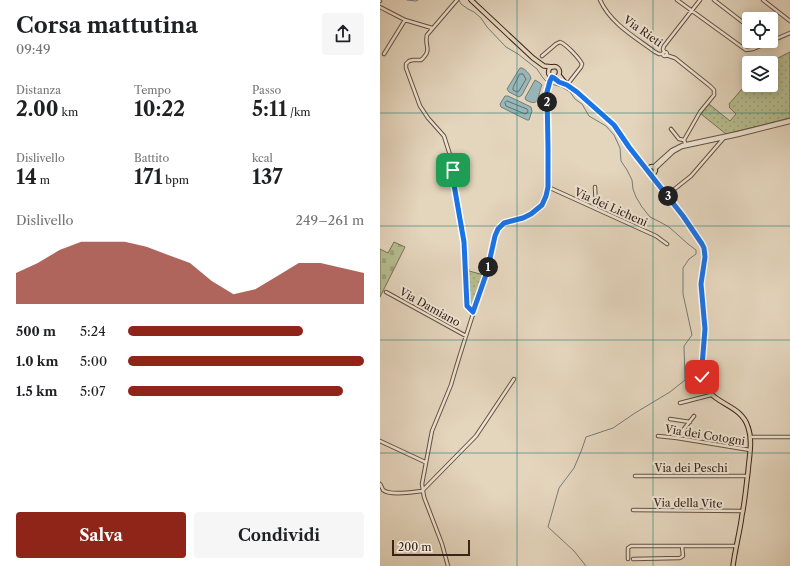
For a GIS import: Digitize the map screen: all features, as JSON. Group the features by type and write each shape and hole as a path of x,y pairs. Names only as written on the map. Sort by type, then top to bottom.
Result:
{"main road":[{"path":"472,0 546,71 549,72 552,79 567,85"},
{"path":"539,63 544,66 556,67 559,70 559,75 567,85 586,99 614,125 643,164 652,170 664,191 698,236 704,247 705,257 701,284 705,329 702,373 704,384 711,395 742,415 747,424 750,437 750,450 743,511 736,546 734,566"},
{"path":"549,72 552,67"},
{"path":"552,79 559,75"}],"street":[{"path":"457,0 426,36 428,50 427,54 421,60 408,61 406,68 420,106 428,118 445,137 451,158 453,179 464,242 467,306 473,312"},
{"name":"Via Rieti","path":"600,0 606,11 616,23 655,52 675,58 710,86 714,92 714,96 700,112 684,142"},
{"path":"677,0 742,47"},
{"path":"664,54 664,46 700,0"},
{"path":"714,0 742,22"},
{"path":"763,0 790,21"},
{"path":"380,7 405,20 432,28"},
{"path":"384,54 405,20"},
{"path":"778,38 790,33"},
{"path":"542,56 560,42 580,60 582,64 581,67 567,85"},
{"path":"743,48 746,50 755,48"},
{"path":"448,566 442,544 422,491 425,462 432,431 450,388 487,272 498,229 504,223 525,217 537,209 542,205 547,194 547,92 552,79"},
{"path":"652,170 672,150 684,142 745,134 790,121"},
{"path":"671,129 684,142"},
{"path":"652,170 674,151 680,148 724,137"},
{"path":"667,195 682,184 692,174 724,137"},
{"name":"Via dei Licheni","path":"548,187 656,236 667,244"},
{"path":"595,187 596,208"},
{"name":"Via Damiano","path":"386,292 466,336"},
{"path":"380,484 384,490 389,492 398,493 422,491 475,438 514,379"},
{"path":"680,403 711,395"},
{"path":"677,438 694,416"},
{"path":"670,419 690,422"},
{"name":"Via dei Cotogni","path":"658,436 750,450"},
{"path":"750,437 790,437"},
{"path":"380,441 425,462"},
{"name":"Via dei Peschi","path":"635,476 747,476"},
{"name":"Via della Vite","path":"633,510 743,511"},
{"path":"628,558 628,548 631,546 736,546"},
{"path":"633,559 680,558 683,556 682,546"}],"green space":[{"path":"790,52 790,118 726,134 701,114 709,104 730,121 736,114 729,107 729,104 742,89 742,92 778,92 778,58"},
{"path":"394,242 405,247 380,297 380,249 388,253"},
{"path":"467,269 469,269 469,271 484,275 472,309 469,307 468,303"}],"water":[{"path":"520,68 526,71 531,78 522,95 519,97 509,92 507,89"},
{"path":"535,80 542,85 538,99 531,102 525,98"},
{"path":"505,96 531,107 532,111 529,120 501,107 500,104"}],"waterway":[{"path":"407,0 418,0"},
{"path":"459,0 461,4 481,18 487,27 506,47 518,54 537,69 548,83 562,87 570,92 575,99 582,104 589,116 606,126 614,135 620,148 621,161 632,180 633,189 642,207 650,217 669,227 696,250 696,254 689,259 683,268 683,294 692,335 684,346 685,380 670,392 613,428 586,437 574,468 559,488 548,527 574,551 586,566"}],"route":[{"path":"453,170 453,179 465,250 467,306 473,312 487,272 498,229 504,223 523,218 531,214 542,205 546,196 548,187 547,92 552,77 567,85 586,99 618,129 629,147 683,216 703,245 705,257 701,290 705,335 702,377"}]}
